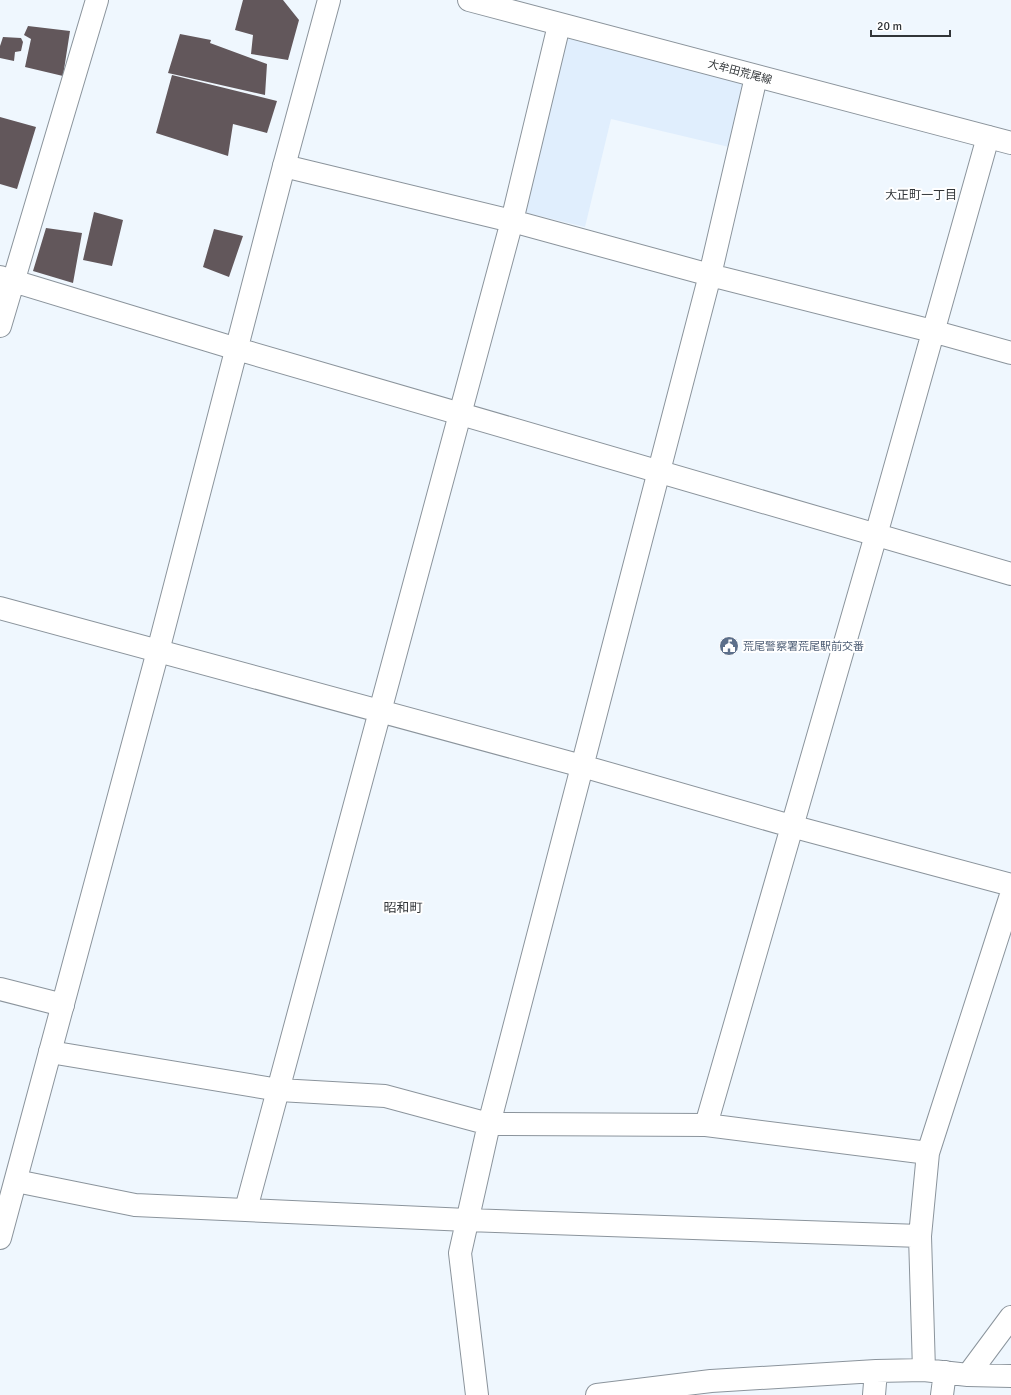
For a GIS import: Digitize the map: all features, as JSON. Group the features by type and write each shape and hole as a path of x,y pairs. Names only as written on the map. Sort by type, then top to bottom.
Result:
{"street":[{"path":"0,326 7,279 97,0"},
{"path":"0,1238 158,651 238,349 284,166 329,0"},
{"name":"大牟田荒尾線","path":"469,0 1011,144"},
{"path":"246,1209 512,221 559,25"},
{"path":"477,1395 460,1253 489,1124 710,275 756,77"},
{"path":"706,1125 876,535 932,331 988,137"},
{"path":"284,166 512,221 710,275 932,331 1011,353"},
{"path":"7,279 238,349 659,470 1011,574"},
{"path":"0,608 582,766 791,826 1011,885"},
{"path":"942,1395 934,1371 920,1236 928,1154 1011,895"},
{"path":"0,989 63,1005"},
{"path":"50,1052 279,1090 385,1096 489,1124 706,1125 928,1154"},
{"path":"16,1182 135,1205 467,1220 920,1236"},
{"path":"968,1375 1011,1317"},
{"path":"874,1395 876,1371"},
{"path":"597,1395 711,1381 876,1371 934,1371 968,1375 1011,1376"}],"shaded area":[{"path":"565,34 744,82 729,147 611,119 585,227 523,212"}],"building":[{"path":"243,0 283,0 299,20 288,60 251,54 253,35 235,30"},
{"path":"28,26 70,31 63,76 25,67 31,39 24,35"},
{"path":"180,34 211,40 210,43 267,64 265,95 168,73"},
{"path":"3,37 21,38 23,42 21,51 15,52 14,61 0,58 0,46"},
{"path":"172,75 277,101 267,133 233,124 228,156 156,133"},
{"path":"0,117 36,127 17,189 0,184"},
{"path":"94,212 123,220 112,266 83,260"},
{"path":"46,228 82,233 73,283 33,271"},
{"path":"214,229 243,236 229,277 203,267"}],"place":[{"name":"荒尾警察署荒尾駅前交番","path":"729,646"}],"district":[{"name":"大正町一丁目","path":"921,195"},
{"name":"昭和町","path":"403,908"}]}
